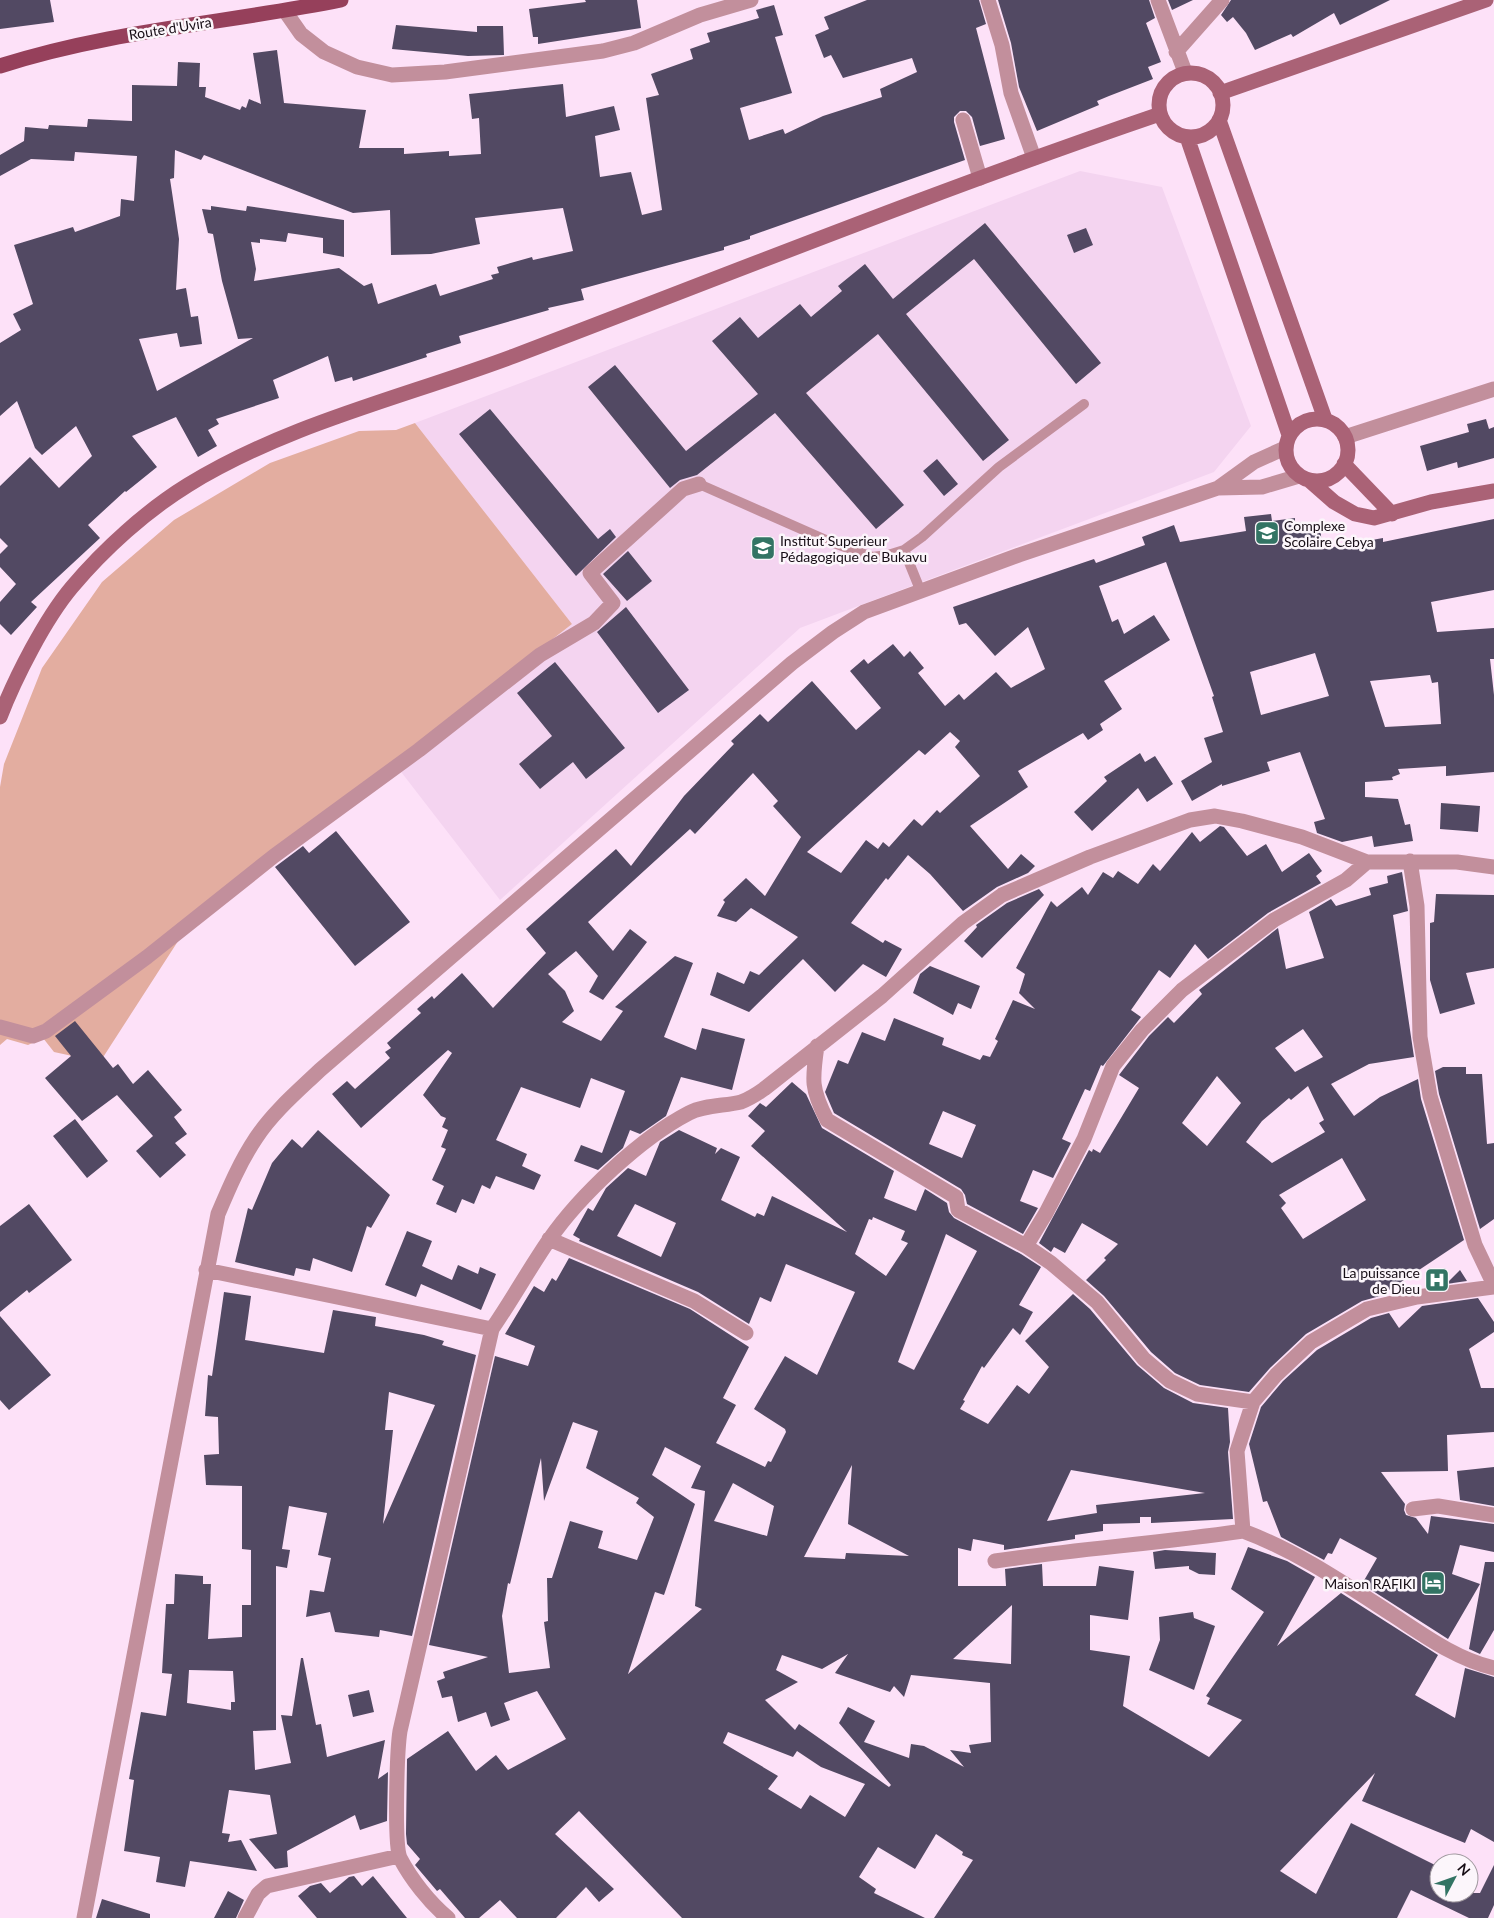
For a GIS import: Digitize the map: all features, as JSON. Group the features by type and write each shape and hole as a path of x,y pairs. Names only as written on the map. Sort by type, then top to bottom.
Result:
{"main road":[{"name":"Route d'Uvira","path":"0,66 41,53 86,42 191,24 285,11 342,0"}],"street":[{"path":"285,11 301,34 324,52 357,67 392,75 445,72 603,50 634,43 700,16 751,0"},
{"path":"988,0 1002,45 1011,93 1034,158"},
{"path":"1158,0 1185,72"},
{"path":"1176,52 1222,0"},
{"path":"1220,93 1486,0"},
{"path":"1219,120 1206,134 1187,137 1170,129 1160,114 1160,95 1171,80 1185,72 1207,78 1220,93 1222,102 1219,120 1325,419"},
{"path":"0,717 34,644 70,588 146,516 195,481 260,446 364,407 504,360 980,178 1160,114"},
{"path":"963,120 980,178"},
{"path":"1187,137 1287,441 1288,462 1304,478 1334,502 1355,514 1374,518 1431,502 1494,491"},
{"path":"1345,437 1494,389"},
{"path":"84,1918 218,1214 236,1173 256,1137 284,1104 320,1070 792,663 833,632 864,612 1019,555 1218,488 1287,441 1298,424 1305,421 1325,419 1337,426 1345,437 1348,451 1344,464 1336,475 1323,480 1304,478 1262,487 1218,488"},
{"path":"1344,464 1392,514"},
{"path":"0,1027 33,1036 46,1030 147,958 274,856 419,750 540,655 594,623 613,602 590,573 683,489 699,484"},
{"path":"448,1918 420,1888 399,1856 397,1751 400,1731 492,1329 518,1292 549,1239 584,1199 636,1148 691,1112 742,1101 764,1090 882,996 963,923 1002,895 1090,857 1190,820 1215,816 1242,821 1302,837 1367,862 1457,862 1494,867"},
{"path":"1244,1531 1237,1451 1253,1402 1276,1375 1311,1342 1367,1309 1417,1297 1494,1286 1472,1237 1430,1096 1420,1037 1416,906 1410,861"},
{"path":"1026,1246 1046,1213 1084,1139 1113,1066 1142,1030 1182,990 1274,920 1346,880 1367,862"},
{"path":"817,1046 812,1079 816,1098 827,1120 956,1197 958,1210 1026,1246 1051,1262 1096,1302 1144,1359 1170,1381 1197,1394 1253,1402"},
{"path":"549,1239 694,1301 746,1333"},
{"path":"206,1270 492,1329"},
{"path":"1413,1509 1438,1506 1494,1515"},
{"path":"996,1560 1099,1550 1244,1531 1266,1538 1334,1576 1459,1657 1494,1668"},
{"path":"245,1918 258,1894 267,1886 399,1856"}],"lane":[{"path":"699,484 826,540 872,556 904,550 922,537 999,467 1084,404"},
{"path":"904,550 920,592"}],"shaded area":[{"name":"Institut Superieur Pédagogique de Bukavu","path":"1080,171 1162,187 1251,426 1214,472 800,628 500,900 395,764 572,624 415,423"},
{"path":"415,423 572,624 191,921 100,1062 54,1052 43,1038 28,1045 7,1039 0,1045 0,787 4,764 42,668 102,582 174,520 270,463 359,431 396,430"}],"building":[{"path":"0,0 50,0 54,22 0,29"},
{"path":"585,0 637,0 641,28 538,44 538,37 533,37 529,9 586,2"},
{"path":"867,0 979,0 986,24 976,28 1005,139 980,146 972,117 966,111 960,111 954,117 954,122 965,160 750,236 750,239 724,247 724,250 581,289 584,300 548,308 549,310 459,336 461,343 426,354 427,357 353,381 352,377 335,382 328,356 273,380 279,398 216,419 219,424 208,430 217,446 198,457 176,417 132,436 157,467 125,491 88,525 100,538 31,602 37,607 11,635 0,624 0,602 16,584 0,567 0,554 8,546 0,538 0,486 30,457 59,488 92,456 76,426 42,455 35,448 17,401 0,416 0,343 21,330 13,314 33,304 14,245 73,227 75,232 120,216 121,199 134,201 137,156 75,152 74,161 31,159 0,176 0,155 24,141 25,127 48,129 49,125 87,127 88,119 132,121 132,85 177,86 178,62 200,63 199,87 206,87 205,97 240,110 242,106 246,108 249,99 261,104 253,53 277,50 284,103 366,110 359,148 404,148 404,154 449,151 449,156 481,154 479,118 472,119 469,94 563,84 566,117 614,106 620,130 595,136 600,177 631,172 642,215 662,210 646,98 659,95 651,74 693,59 690,49 710,42 707,33 759,18 756,10 774,5 783,35 775,37 792,93 740,108 749,140 783,129 785,134 823,116 882,97 880,89 917,72 912,58 843,78 831,55 824,58 815,35 829,29 824,17","holes":["175,150 201,160 204,155 353,213 390,210 391,255 431,254 480,244 475,218 563,208 573,251 533,260 532,257 497,267 499,273 491,275 493,279 440,296 436,284 378,304 372,283 364,286 339,268 254,281 256,269 251,242 260,243 260,239 286,242 288,233 323,238 323,253 344,257 344,220 247,206 246,211 211,206 211,210 202,209 208,233 213,234 222,281 238,339 253,338 157,391 139,339 177,333 180,347 202,344 198,316 191,317 186,288 176,290 179,239 170,179 174,178"]},
{"path":"998,0 1149,0 1155,18 1146,23 1161,62 1148,67 1153,79 1097,101 1099,105 1037,131 1019,87 1011,43"},
{"path":"1168,0 1193,0 1172,10"},
{"path":"1231,0 1390,0 1340,25 1334,13 1293,37 1291,34 1255,50 1246,33 1233,17 1227,22 1221,15"},
{"path":"396,25 477,32 477,26 503,26 504,55 468,56 392,49"},
{"path":"985,223 1101,363 1076,384 974,259 906,314 1009,440 983,461 878,334 806,393 904,505 876,529 775,413 697,475 680,480 670,488 588,387 615,365 686,451 758,394 712,341 740,317 758,338 800,304 811,317 842,291 838,286 865,264 893,299"},
{"path":"1086,228 1093,245 1074,253 1067,235"},
{"path":"490,409 598,539 610,529 616,537 576,576 459,434"},
{"path":"1486,419 1489,429 1494,427 1494,458 1458,468 1457,462 1427,471 1420,446 1469,432 1467,424"},
{"path":"937,459 958,484 944,496 923,471"},
{"path":"1271,514 1272,521 1295,518 1295,522 1320,522 1322,549 1383,538 1383,542 1494,519 1494,590 1431,602 1437,632 1494,628 1494,659 1490,659 1494,695 1494,772 1446,776 1446,766 1398,769 1400,774 1392,777 1393,780 1365,782 1365,797 1398,799 1405,825 1410,824 1413,841 1374,847 1372,836 1342,842 1317,833 1314,822 1325,819 1300,752 1267,762 1270,771 1222,786 1222,784 1192,801 1181,781 1212,762 1204,738 1223,732 1212,697 1214,696 1166,562 1099,586 1112,622 1118,619 1124,634 1154,615 1170,640 1104,681 1122,709 1100,724 1103,730 1088,740 1083,733 1018,771 1028,787 970,826 1008,869 1021,854 1035,866 1028,873 997,887 963,911 930,874 908,855 888,880 886,878 851,923 883,943 885,940 902,949 886,977 863,964 835,992 803,959 749,1012 710,995 717,972 744,984 750,971 759,975 798,937 751,908 736,922 717,916 725,902 723,900 746,878 765,896 801,837 773,806 778,801 753,773 695,834 690,829 588,922 613,951 630,929 647,942 603,1000 589,992 598,976 576,951 548,974 565,991 574,1011 562,1022 601,1041 623,1011 615,1007 675,956 693,963 664,1037 696,1050 702,1028 745,1039 732,1090 681,1077 666,1116 640,1134 630,1130 623,1148 598,1170 574,1161 581,1145 602,1153 625,1091 591,1078 580,1108 521,1087 496,1140 527,1154 522,1166 541,1175 534,1190 496,1176 490,1189 482,1185 474,1204 462,1199 456,1213 436,1204 444,1186 432,1180 446,1149 441,1147 448,1130 442,1127 446,1118 441,1116 423,1095 452,1053 448,1050 361,1128 332,1094 347,1081 355,1089 390,1058 385,1052 391,1048 387,1043 421,1013 417,1009 432,996 434,999 462,973 493,1008 546,953 526,929 616,849 631,866 684,796 734,744 731,741 760,714 768,722 812,681 856,730 881,708 850,671 864,659 868,664 893,644 904,657 910,651 924,668 918,673 945,706 959,694 964,700 996,672 1011,688 1045,669 1028,627 995,656 966,623 959,625 953,607 1094,559 1096,563 1145,545 1142,537 1174,525 1180,542 1246,531 1244,517","holes":["1315,653 1329,696 1261,715 1250,672","1430,675 1432,683 1438,682 1441,724 1385,727 1370,681","950,732 960,741 955,747 980,776 940,813 937,810 922,826 914,819 889,847 883,842 878,849 866,840 841,873 807,852 919,750 925,755"]},
{"path":"628,551 652,581 627,601 603,574"},
{"path":"626,607 689,690 658,713 597,632"},
{"path":"555,662 625,748 586,779 573,762 540,789 519,764 552,736 517,693"},
{"path":"1140,753 1145,762 1155,756 1173,784 1147,802 1138,788 1092,831 1074,812 1107,781 1104,777"},
{"path":"1441,803 1480,806 1478,832 1440,829"},
{"path":"1220,826 1224,827 1247,856 1266,844 1282,872 1309,853 1322,871 1316,876 1321,883 1268,913 1208,959 1195,944 1170,978 1159,970 1131,1010 1141,1017 1103,1066 1101,1065 1090,1091 1085,1089 1062,1139 1071,1143 1053,1178 1033,1170 1020,1201 1038,1208 1023,1234 967,1204 961,1189 834,1113 825,1092 838,1060 848,1064 862,1032 885,1041 894,1018 944,1038 942,1045 980,1060 983,1055 990,1057 998,1041 995,1039 1013,1000 1035,1009 1019,993 1025,974 1016,968 1051,901 1057,907 1082,887 1088,895 1103,872 1113,878 1118,871 1138,884 1153,864 1160,871 1192,832 1200,842","holes":["943,1111 976,1125 962,1158 929,1144"]},
{"path":"336,831 410,922 355,966 275,867 303,846 309,853"},
{"path":"1402,872 1408,911 1393,915 1414,1057 1369,1064 1331,1084 1354,1116 1380,1097 1418,1079 1421,1099 1464,1240 1380,1296 1362,1301 1306,1334 1270,1368 1249,1392 1200,1385 1175,1373 1151,1352 1104,1296 1086,1280 1106,1260 1104,1258 1118,1244 1082,1223 1065,1253 1054,1247 1051,1252 1039,1243 1089,1150 1092,1152 1093,1149 1100,1153 1139,1088 1119,1075 1149,1036 1168,1017 1174,1023 1202,994 1199,990 1278,928 1286,969 1324,958 1309,912 1331,899 1336,906 1371,895 1369,888 1388,883 1387,876","holes":["1303,1029 1323,1057 1295,1072 1275,1048","1217,1076 1241,1103 1207,1146 1182,1123","1308,1086 1324,1120 1319,1123 1325,1132 1272,1163 1246,1142 1262,1121 1289,1098 1291,1100","1342,1158 1366,1200 1303,1239 1281,1208 1286,1203 1279,1195"]},
{"path":"1039,889 1044,895 982,958 964,941 977,927 976,925 1007,903"},
{"path":"1436,894 1494,895 1494,968 1466,973 1475,1004 1440,1014 1430,980 1430,923 1434,922"},
{"path":"930,966 980,986 971,1009 958,1003 953,1015 913,993 920,974"},
{"path":"75,1021 113,1068 118,1064 133,1084 148,1070 182,1110 174,1117 187,1134 175,1143 186,1155 160,1178 136,1151 153,1136 117,1095 82,1121 45,1078 71,1056 55,1036"},
{"path":"1443,1067 1466,1067 1466,1074 1482,1074 1487,1144 1494,1143 1494,1219 1480,1229 1439,1094 1435,1071"},
{"path":"792,1082 806,1094 822,1128 894,1171 884,1198 916,1211 925,1189 947,1203 949,1212 954,1218 1021,1254 1041,1267 1019,1305 1033,1312 1020,1335 1013,1328 984,1368 982,1366 960,1409 988,1424 1017,1385 1029,1394 1049,1367 1025,1341 1073,1294 1090,1309 1137,1365 1164,1388 1193,1403 1228,1408 1230,1442 1228,1452 1233,1519 1151,1523 1151,1517 1140,1517 1140,1523 1103,1524 1103,1531 1075,1535 1075,1539 1004,1550 1004,1545 973,1539 971,1551 958,1548 958,1586 1006,1586 1005,1569 1042,1564 1043,1586 1096,1586 1099,1566 1134,1571 1128,1620 1090,1615 1090,1650 1130,1656 1123,1706 1209,1757 1242,1720 1207,1704 1210,1698 1206,1696 1264,1612 1231,1589 1248,1547 1287,1561 1315,1577 1277,1646 1341,1593 1438,1655 1415,1695 1455,1718 1465,1668 1494,1677 1494,1842 1471,1829 1465,1843 1362,1801 1375,1773 1280,1871 1316,1894 1351,1823 1429,1862 1429,1899 1411,1890 1397,1918 934,1918 973,1860 962,1855 963,1852 936,1834 915,1869 878,1847 859,1877 876,1889 874,1893 925,1918 682,1918 579,1811 555,1834 614,1889 599,1902 586,1887 556,1918 517,1918 500,1900 479,1918 465,1918 440,1889 437,1891 415,1865 420,1859 407,1844 407,1759 448,1731 476,1771 496,1755 508,1770 566,1739 537,1691 504,1703 510,1720 491,1727 486,1712 458,1722 452,1696 442,1698 437,1681 445,1678 443,1672 488,1657 429,1645 495,1356 528,1366 535,1346 505,1334 534,1286 544,1292 552,1278 556,1281 569,1258 690,1309 749,1347 723,1398 736,1405 716,1443 765,1467 768,1461 771,1462 786,1432 785,1429 754,1409 785,1356 817,1375 855,1292 786,1264 771,1302 760,1297 749,1324 698,1292 579,1241 580,1239 573,1235 588,1208 593,1211 606,1188 628,1168 646,1176 660,1142 679,1130 717,1148 715,1154 721,1148 740,1157 721,1200 755,1217 757,1213 764,1216 772,1196 847,1232 751,1146 765,1131 748,1116 760,1103 766,1107","holes":["635,1204 676,1223 661,1257 617,1236","873,1217 905,1231 901,1240 908,1243 886,1276 855,1254 869,1219 872,1220","946,1234 977,1251 914,1370 898,1362","573,1422 598,1431 586,1468 639,1498 636,1503 654,1517 637,1560 598,1548 603,1531 570,1521 552,1578 547,1578 548,1621 544,1622 550,1668 509,1673 502,1616 508,1583 510,1584 541,1458 544,1501","665,1447 701,1466 691,1488 705,1491 695,1606 702,1609 628,1674 655,1592 664,1595 695,1504 652,1475","852,1465 848,1524 909,1556 846,1553 845,1559 804,1557","1071,1470 1205,1493 1096,1505 1097,1513 1047,1521","733,1483 774,1506 767,1536 714,1521","1012,1605 1011,1664 953,1659","848,1654 835,1673 890,1692 894,1686 904,1697 911,1675 990,1683 991,1742 969,1745 971,1753 950,1750 964,1767 924,1746 911,1744 909,1758 864,1742 875,1721 848,1707 839,1723 891,1785 889,1787 799,1724 795,1730 765,1700 798,1682 776,1670 782,1655 822,1669","728,1732 793,1757 797,1751 821,1767 865,1784 845,1817 810,1795 801,1809 768,1789 778,1776 723,1743"]},
{"path":"75,1119 108,1161 87,1178 53,1136"},
{"path":"318,1130 390,1195 371,1228 367,1226 352,1272 313,1258 310,1271 296,1268 294,1276 235,1262 248,1208 252,1210 272,1163 292,1139 302,1148"},
{"path":"29,1204 72,1260 29,1293 27,1290 0,1312 0,1226"},
{"path":"407,1231 432,1241 422,1266 452,1280 458,1265 478,1274 480,1267 496,1274 481,1310 421,1284 416,1297 385,1285"},
{"path":"1460,1270 1467,1281 1446,1284"},
{"path":"224,1292 251,1296 245,1340 324,1353 333,1310 376,1317 375,1326 424,1335 444,1341 442,1345 476,1355 412,1636 380,1630 379,1637 335,1632 330,1612 306,1617 310,1590 324,1592 331,1558 318,1555 327,1513 289,1506 282,1549 290,1550 287,1568 276,1566 276,1730 253,1731 255,1770 291,1763 281,1715 292,1716 301,1658 303,1658 316,1725 321,1724 327,1757 385,1740 378,1779 388,1772 387,1821 360,1830 355,1815 287,1851 288,1867 275,1869 249,1839 277,1834 270,1795 229,1790 222,1833 230,1834 228,1842 241,1840 257,1871 190,1861 185,1887 156,1882 160,1857 124,1851 134,1780 129,1779 141,1712 166,1716 172,1674 162,1673 166,1604 174,1604 175,1574 203,1576 203,1584 211,1584 208,1639 242,1637 242,1605 251,1605 251,1550 242,1549 242,1486 206,1485 204,1455 219,1454 218,1417 205,1416 208,1375 212,1376","holes":["389,1392 435,1405 383,1524 393,1430 385,1430","189,1670 233,1671 235,1702 231,1702 231,1710 187,1703"]},
{"path":"1478,1298 1494,1322 1494,1332 1469,1349 1481,1388 1494,1388 1494,1432 1447,1435 1448,1471 1381,1472 1405,1504 1404,1510 1406,1515 1416,1518 1428,1534 1431,1516 1494,1524 1494,1552 1460,1545 1452,1574 1480,1584 1448,1639 1362,1584 1377,1558 1340,1538 1332,1554 1328,1553 1324,1560 1281,1537 1267,1501 1263,1502 1249,1444 1261,1407 1283,1381 1317,1350 1371,1318 1389,1313 1399,1328 1422,1306"},
{"path":"0,1316 51,1375 9,1410 0,1400"},
{"path":"1494,1467 1494,1506 1460,1500 1457,1471"},
{"path":"1165,1550 1216,1553 1215,1575 1199,1574 1189,1569 1189,1566 1155,1569 1153,1552"},
{"path":"1485,1562 1494,1562 1494,1630 1480,1654 1469,1649"},
{"path":"1193,1612 1194,1618 1215,1626 1194,1690 1149,1670 1160,1640 1159,1617"},
{"path":"369,1690 374,1712 353,1717 348,1695"},
{"path":"1494,1865 1494,1905 1488,1918 1469,1918 1438,1903 1479,1903 1479,1893"},
{"path":"354,1876 362,1886 373,1876 407,1918 317,1918 298,1896 310,1886 321,1883 330,1893 349,1877"},
{"path":"228,1891 244,1900 236,1918 214,1918"},
{"path":"102,1899 150,1914 150,1918 96,1918"}],"place":[{"name":"Complexe Scolaire Cebya","path":"1267,533"},
{"name":"Institut Superieur Pédagogique de Bukavu","path":"763,548"},
{"name":"La puissance de Dieu","path":"1437,1280"},
{"name":"Maison RAFIKI","path":"1433,1583"}]}
